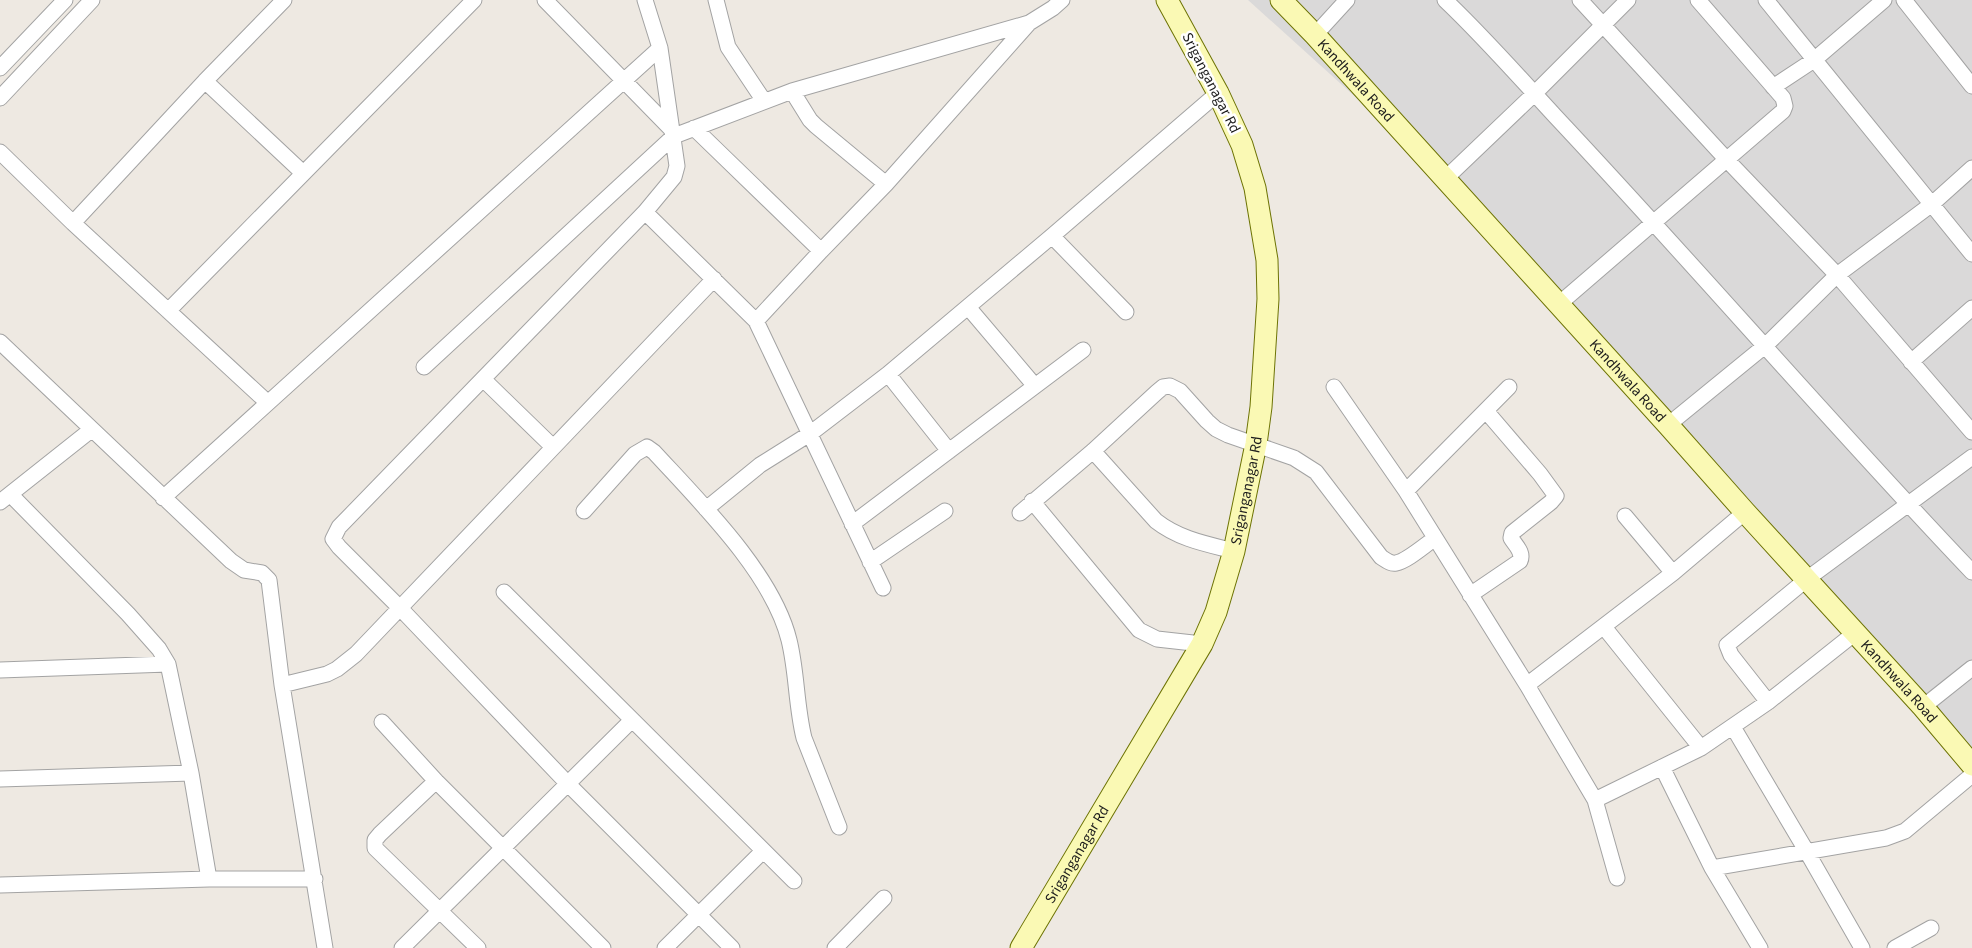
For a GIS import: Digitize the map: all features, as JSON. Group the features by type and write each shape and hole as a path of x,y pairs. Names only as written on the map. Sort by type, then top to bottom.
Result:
{"street":[{"path":"0,68 65,0"},
{"path":"72,222 284,0"},
{"path":"168,311 474,0"},
{"path":"545,0 673,134"},
{"path":"646,0 660,48 677,166 674,177 645,212 335,533 333,539 338,547 400,608 568,784 732,948"},
{"path":"716,0 728,47 764,101"},
{"name":"Sriganganagar Rd","path":"1021,948 1202,644 1216,612 1234,551 1256,444 1262,397 1268,299 1267,260 1255,188 1242,145 1218,93 1167,0"},
{"name":"Kandhwala Road","path":"1281,0 1315,34 1559,304 1923,707 1972,765"},
{"path":"1315,34 1347,0"},
{"path":"1445,0 1483,37 1655,222 1908,504 1972,572"},
{"path":"1580,0 1727,160 1837,275 1972,432"},
{"path":"1445,179 1628,0"},
{"path":"1559,304 1782,112 1785,106 1783,98 1774,87 1698,0"},
{"path":"1766,0 1972,254"},
{"path":"1774,87 1814,60 1884,0"},
{"path":"1904,0 1972,86"},
{"path":"0,98 88,1"},
{"path":"756,321 886,184 1029,23 1053,3"},
{"path":"424,366 673,134 792,91 1029,23"},
{"path":"163,498 622,80 660,48"},
{"path":"205,81 303,173"},
{"path":"792,91 810,120 816,126 886,184"},
{"path":"706,509 760,465 810,433 888,374 1218,93"},
{"path":"694,128 821,251"},
{"path":"0,152 72,222 268,402"},
{"path":"1668,425 1766,346 1837,275 1932,204 1972,168"},
{"path":"645,212 756,321 883,588"},
{"path":"1052,236 1126,312"},
{"path":"282,685 337,670 356,654 714,279"},
{"path":"968,307 1034,386"},
{"path":"1911,362 1972,308"},
{"path":"0,342 239,568 262,572 269,580 282,685 326,948"},
{"path":"852,524 1083,350"},
{"path":"888,374 949,451"},
{"path":"482,379 553,448"},
{"path":"1020,513 1093,451 1156,392 1163,387 1170,386 1180,391 1216,429 1294,458 1316,472 1381,557 1388,562 1396,563 1406,558 1434,539"},
{"path":"1334,387 1406,491 1434,539 1527,685 1595,800 1617,878"},
{"path":"1406,491 1509,387"},
{"path":"1470,595 1520,561 1521,553 1511,538 1512,533 1556,496 1540,474 1486,411"},
{"path":"91,430 5,498 128,614 159,649 168,664 191,773 209,879"},
{"path":"584,511 635,454 647,447 654,452 706,509 749,562 763,583 783,623 793,662 800,723 804,738 838,827"},
{"path":"1093,451 1156,521 1168,530 1191,540 1234,551"},
{"path":"1768,702 1731,655 1727,645 1806,579 1972,456"},
{"path":"1032,501 1139,630 1157,639 1202,644"},
{"path":"870,562 945,511"},
{"path":"1527,685 1604,627 1745,512"},
{"path":"1625,516 1673,572"},
{"path":"504,592 631,721 794,881"},
{"path":"1604,627 1701,748"},
{"path":"1595,800 1701,748 1768,702 1855,633"},
{"path":"0,670 168,664"},
{"path":"1923,707 1972,668"},
{"path":"402,948 631,721"},
{"path":"382,722 436,781 603,948"},
{"path":"1733,727 1808,852 1862,948"},
{"path":"1662,767 1712,868 1760,948"},
{"path":"0,779 191,773"},
{"path":"1712,868 1871,842 1905,831 1972,775"},
{"path":"436,781 374,840 375,848 478,948"},
{"path":"665,948 763,851"},
{"path":"0,885 209,879 315,879"},
{"path":"835,948 884,898"},
{"path":"1895,948 1931,928"}],"shaded area":[{"path":"1248,0 1972,0 1972,781 1914,714 1372,112"}]}
